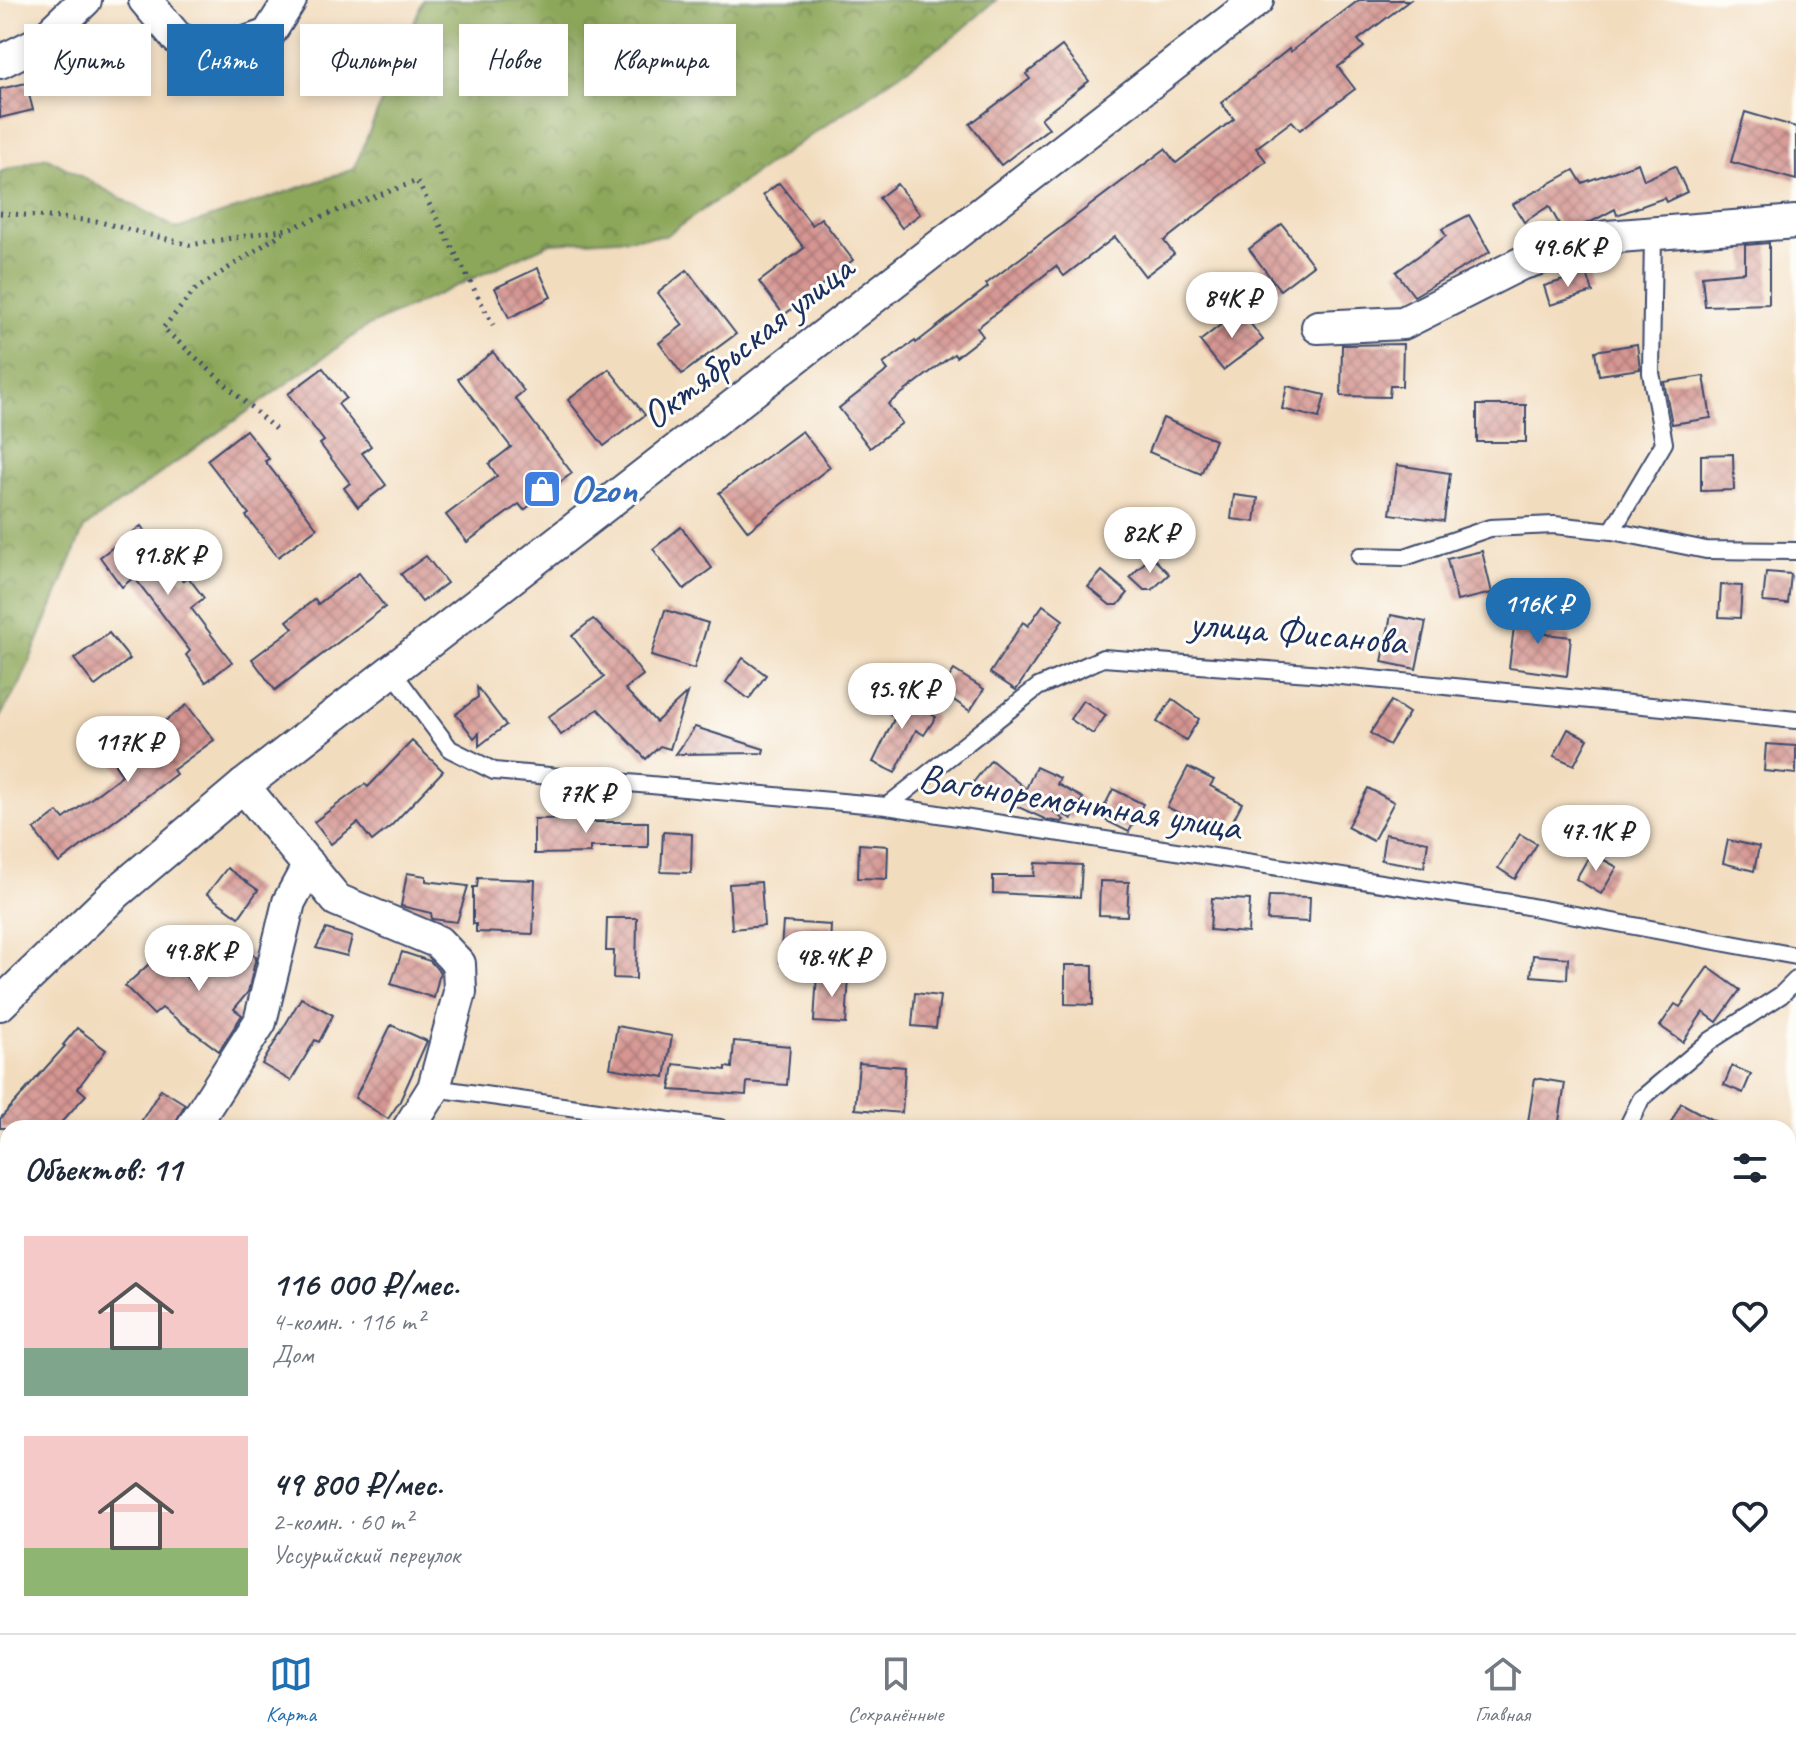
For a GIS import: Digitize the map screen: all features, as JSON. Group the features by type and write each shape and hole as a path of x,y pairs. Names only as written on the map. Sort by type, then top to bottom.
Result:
{"street":[{"path":"0,62 42,41 85,0"},
{"path":"145,0 177,38 213,54 268,35 290,0"},
{"name":"Октябрьская улица","path":"0,1004 116,893 243,786 1257,0"},
{"path":"1318,327 1403,323 1520,264 1607,237 1796,222"},
{"path":"243,786 337,900 438,942 459,964 460,992 434,1088 414,1120"},
{"path":"197,1120 260,1022 289,902 309,865"}],"lane":[{"path":"1612,531 1664,443 1651,373 1653,233"},
{"path":"1360,556 1405,557 1490,528 1554,525 1612,531 1706,550 1796,551"},
{"name":"улица Фисанова","path":"887,806 1038,687 1103,658 1310,673 1796,720"},
{"name":"Вагоноремонтная улица","path":"392,671 450,749 494,771 887,806 1516,904 1796,956"},
{"path":"1631,1120 1641,1099 1710,1041 1781,995 1796,980"},
{"path":"434,1088 663,1120"}],"path":[{"path":"0,213 96,221 190,245 288,229 417,181 493,325"},
{"path":"275,429 163,328 196,289 288,229"}],"green space":[{"path":"423,0 996,0 956,35 665,236 551,243 366,327 84,528 21,682 0,717 0,172 46,157 177,229 354,169 384,96 443,96 443,24 413,24"}],"building":[{"path":"1359,0 1410,0 1358,40 1364,47 1338,67 1355,89 1300,130 1292,121 1256,148 1266,161 1164,241 1174,254 1145,276 1115,237 1064,276 1056,266 977,328 983,336 888,404 902,423 870,448 839,408 888,370 883,364 916,343 988,287 986,284 1165,149 1176,163 1234,119 1221,103 1289,49 1290,52"},
{"path":"1062,46 1089,81 1041,118 1049,128 1001,165 970,124 1030,79 1026,74"},
{"path":"24,83 24,96 29,96 33,110 0,118 0,89"},
{"path":"1745,112 1796,127 1796,180 1731,162"},
{"path":"1638,163 1644,180 1675,166 1687,192 1666,202 1664,198 1617,215 1615,209 1591,222 1563,231 1549,206 1524,222 1513,204 1574,170 1582,183"},
{"path":"779,183 812,225 821,218 853,260 784,315 759,282 804,248 763,195"},
{"path":"897,184 920,214 902,228 879,198"},
{"path":"1469,215 1490,252 1414,296 1396,272 1446,236 1442,229"},
{"path":"1282,224 1313,265 1280,290 1249,249"},
{"path":"1769,243 1769,304 1705,306 1702,276 1745,272 1745,245"},
{"path":"538,268 551,297 509,318 495,288"},
{"path":"687,270 736,334 682,374 659,343 683,325 658,293"},
{"path":"1587,273 1593,292 1550,305 1544,286"},
{"path":"1240,310 1263,340 1223,370 1200,341"},
{"path":"1403,344 1402,386 1390,386 1389,397 1341,396 1342,345"},
{"path":"1637,344 1640,369 1599,375 1595,351"},
{"path":"493,352 524,391 515,398 572,473 524,510 519,504 467,542 446,515 497,476 489,464 511,447 458,379"},
{"path":"323,368 346,398 338,404 371,446 362,453 386,485 358,507 344,488 350,483 320,444 324,441 288,394"},
{"path":"609,369 645,415 604,446 568,400"},
{"path":"1704,376 1711,418 1672,424 1664,382"},
{"path":"1287,386 1325,395 1319,418 1282,409"},
{"path":"1477,405 1526,405 1526,442 1477,442"},
{"path":"1163,418 1215,440 1201,474 1149,452"},
{"path":"246,430 269,459 265,461 317,528 278,557 207,460"},
{"path":"802,431 830,467 748,531 719,493"},
{"path":"1733,454 1734,490 1701,491 1701,455"},
{"path":"1397,465 1450,473 1444,521 1390,514"},
{"path":"1234,495 1258,498 1255,522 1231,519"},
{"path":"141,526 183,581 188,577 204,598 191,608 232,662 206,682 186,655 190,651 134,577 122,587 100,557"},
{"path":"681,527 712,568 684,589 653,549"},
{"path":"1482,551 1492,593 1457,601 1447,559"},
{"path":"426,556 447,583 422,602 401,574"},
{"path":"1151,556 1169,574 1152,590 1144,590 1130,577"},
{"path":"1102,571 1128,593 1118,605 1110,605 1088,587"},
{"path":"1766,572 1791,574 1788,604 1763,602"},
{"path":"359,573 385,607 275,690 252,659 293,628 287,621 315,599 318,604"},
{"path":"1721,585 1742,586 1740,618 1719,617"},
{"path":"1043,605 1063,620 1016,690 990,673 1023,622 1028,626"},
{"path":"665,610 708,623 694,669 651,656"},
{"path":"1516,610 1548,614 1546,634 1571,637 1567,676 1509,668"},
{"path":"1391,615 1426,622 1416,669 1382,662"},
{"path":"593,619 643,675 625,689 656,722 687,693 670,749 660,746 646,759 598,709 561,735 548,717 604,677 572,636"},
{"path":"109,633 130,659 95,686 74,659"},
{"path":"743,658 766,675 749,699 726,682"},
{"path":"954,670 984,689 970,711 940,691"},
{"path":"477,687 506,725 479,746 479,733 474,738 456,714 478,697"},
{"path":"898,693 936,717 924,735 916,730 895,773 873,762 895,717 886,711"},
{"path":"1172,699 1199,719 1186,740 1157,722"},
{"path":"1083,700 1106,715 1093,734 1070,719"},
{"path":"1391,701 1409,713 1389,745 1370,733"},
{"path":"187,705 214,740 173,770 176,774 59,863 34,830 58,812 64,819 122,775 115,765 168,725 165,721"},
{"path":"695,727 764,749 763,753 676,754"},
{"path":"1568,729 1588,739 1574,765 1554,756"},
{"path":"412,741 443,771 391,826 372,841 358,823 331,844 314,822 365,784 368,787"},
{"path":"1766,744 1796,746 1796,774 1764,771"},
{"path":"991,760 1026,789 1036,767 1060,778 1057,784 1083,798 1072,819 1048,807 1064,820 1047,820 994,796 991,800 972,784"},
{"path":"1188,767 1214,780 1210,786 1242,803 1225,836 1167,807"},
{"path":"1368,788 1394,802 1373,841 1347,827"},
{"path":"1113,789 1143,804 1129,832 1099,817"},
{"path":"590,818 590,822 648,822 648,847 590,847 590,853 534,854 534,819"},
{"path":"663,832 692,834 691,873 661,872"},
{"path":"1385,834 1428,842 1424,867 1381,860"},
{"path":"1520,834 1537,844 1515,879 1498,868"},
{"path":"1728,840 1759,847 1754,871 1723,863"},
{"path":"859,844 888,846 887,879 858,878"},
{"path":"1591,853 1617,867 1601,894 1576,879"},
{"path":"1035,863 1082,865 1080,897 993,893 993,876 1034,876"},
{"path":"227,868 258,890 239,917 207,894"},
{"path":"407,873 426,876 426,881 468,886 457,922 432,919 431,913 401,906"},
{"path":"478,878 535,880 533,934 476,932 476,924 473,924 473,887 477,887"},
{"path":"1100,881 1129,882 1127,916 1099,915"},
{"path":"761,882 764,926 732,929 729,884"},
{"path":"1269,896 1310,897 1309,922 1267,920"},
{"path":"1212,898 1250,900 1248,933 1210,930"},
{"path":"607,918 637,918 636,979 613,978 614,951 606,951"},
{"path":"783,922 831,925 829,965 780,962"},
{"path":"326,929 352,937 347,956 316,948"},
{"path":"233,940 256,957 248,992 234,1009 242,1015 219,1051 162,1008 154,1015 125,986 162,952 196,987"},
{"path":"402,952 430,961 440,972 434,998 391,984"},
{"path":"1533,955 1568,958 1567,979 1531,976"},
{"path":"1065,965 1093,965 1093,1005 1065,1004"},
{"path":"1708,967 1740,990 1717,1022 1703,1012 1683,1042 1660,1026 1675,1004 1680,1007"},
{"path":"817,974 849,976 846,1024 814,1022"},
{"path":"915,993 940,996 936,1028 912,1026"},
{"path":"301,998 333,1015 319,1042 315,1040 291,1081 262,1064"},
{"path":"391,1025 427,1041 400,1101 388,1119 355,1098"},
{"path":"617,1026 672,1036 665,1077 610,1068"},
{"path":"77,1028 106,1050 78,1088 86,1095 63,1120 0,1120 65,1046"},
{"path":"734,1041 790,1046 787,1085 747,1082 746,1095 670,1090 674,1064 726,1070 726,1067 732,1068"},
{"path":"859,1063 905,1067 902,1113 855,1109"},
{"path":"1732,1066 1751,1074 1743,1093 1724,1085"},
{"path":"1535,1078 1565,1083 1559,1120 1528,1120"},
{"path":"161,1089 185,1104 177,1120 142,1120"},
{"path":"1681,1103 1712,1120 1672,1120"}],"place":[{"name":"Ozon","path":"542,489"}]}
